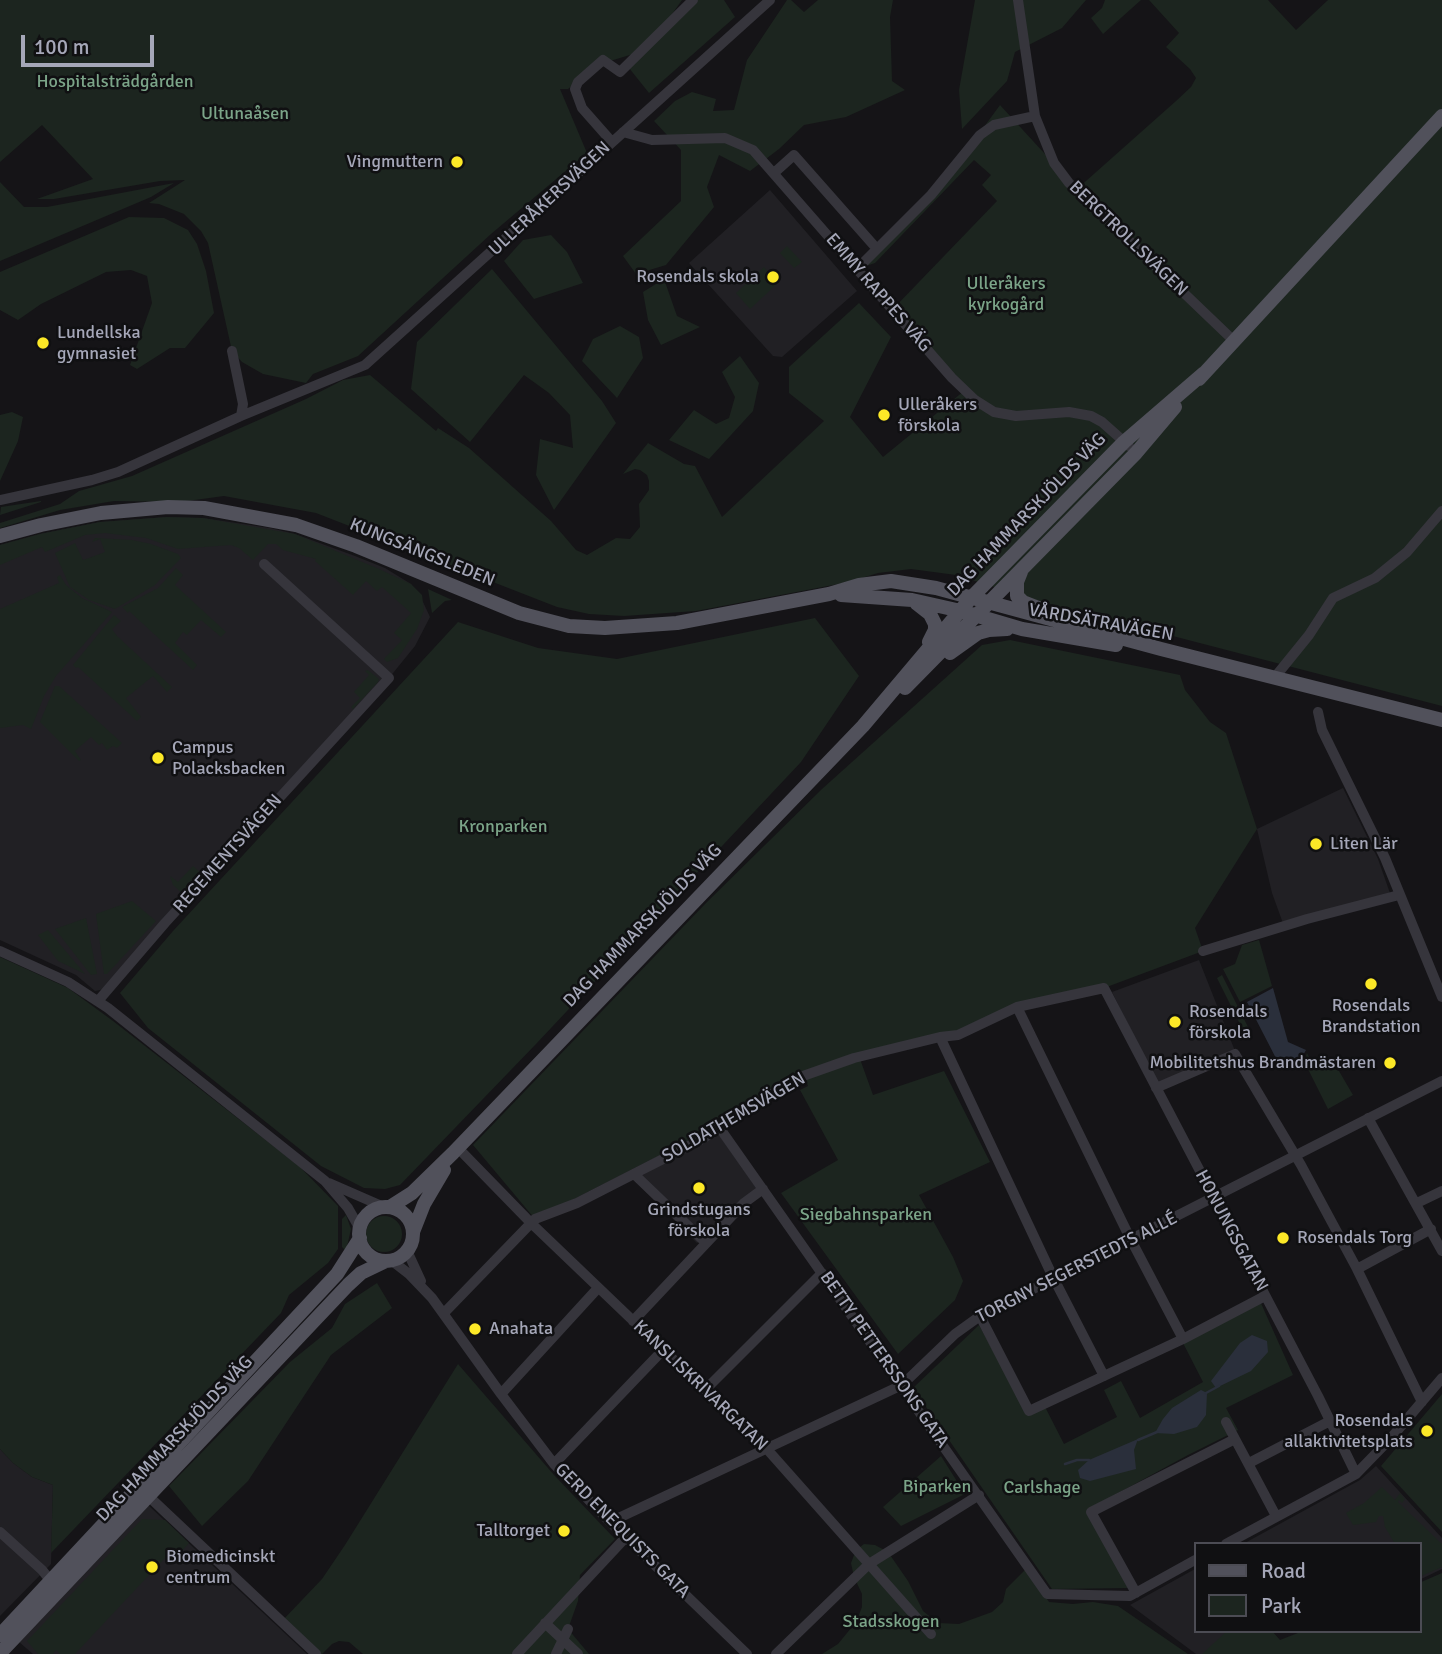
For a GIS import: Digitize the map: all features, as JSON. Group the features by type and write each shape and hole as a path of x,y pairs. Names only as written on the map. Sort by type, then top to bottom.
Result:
{"main road":[{"name":"DAG HAMMARSKJÖLDS VÄG","path":"387,1207 412,1193 455,1151 920,667 989,603 1136,453 1204,373 1442,116"},
{"name":"DAG HAMMARSKJÖLDS VÄG","path":"920,667 971,598 1124,442 1204,373"},
{"name":"KUNGSÄNGSLEDEN","path":"0,536 41,525 131,509 204,509 260,517 296,525 356,546 519,613 569,626 653,627 829,594 859,585 891,582 936,588 989,603"},
{"path":"1024,567 1017,582 1017,596 1023,602 1060,621"},
{"path":"936,588 966,586 999,570"},
{"name":"KUNGSÄNGSLEDEN","path":"829,594 912,600 976,615"},
{"path":"912,600 930,614 935,624 920,667"},
{"name":"VÅRDSÄTRAVÄGEN","path":"989,603 1442,720"},
{"name":"VÅRDSÄTRAVÄGEN","path":"976,615 1022,629 1220,663"},
{"path":"920,667 978,633 1022,629"},
{"name":"DAG HAMMARSKJÖLDS VÄG","path":"411,1240 424,1204 455,1151"},
{"path":"387,1207 405,1215 411,1224 411,1240 400,1257 389,1261 368,1254 360,1234 367,1215 387,1207"},
{"name":"DAG HAMMARSKJÖLDS VÄG","path":"0,1653 55,1586 143,1492 337,1274 360,1234"},
{"name":"DAG HAMMARSKJÖLDS VÄG","path":"143,1492 348,1285 361,1273 389,1261"},
{"name":"DAG HAMMARSKJÖLDS VÄG","path":"0,1635 55,1586"}],"street":[{"path":"612,142 582,108 575,89 578,82 603,60 620,72 693,0"},
{"name":"ULLERÅKERSVÄGEN","path":"0,500 118,472 241,416 365,365 770,0"},
{"name":"BERGTROLLSVÄGEN","path":"1018,0 1035,116 1054,163 1069,183 1234,341"},
{"path":"858,269 931,195 980,135 994,125 1035,116"},
{"name":"EMMY RAPPES VÄG","path":"624,132 652,140 726,138 753,150 964,391 988,408 1016,416 1079,413 1102,422 1136,453"},
{"path":"774,173 794,155 877,249"},
{"path":"232,351 243,404 241,416"},
{"path":"1275,677 1309,635 1333,598 1374,578 1407,552 1442,511"},
{"name":"REGEMENTSVÄGEN","path":"98,1002 165,923 388,678 264,564"},
{"path":"1318,712 1322,730 1385,858 1442,997"},
{"path":"1203,951 1307,919 1399,895"},
{"path":"0,951 37,966 98,1002 325,1181 348,1208 360,1234"},
{"name":"SOLDATHEMSVÄGEN","path":"444,1313 490,1258 535,1219 576,1203 702,1139 770,1094 823,1068 965,1032 1017,1007 1104,988"},
{"name":"HONUNGSGATAN","path":"1104,988 1356,1474"},
{"path":"1017,1007 1131,1240 1183,1339"},
{"path":"940,1037 1054,1279 1104,1376"},
{"path":"1156,1088 1235,1054 1296,1154 1357,1269 1422,1402"},
{"name":"TORGNY SEGERSTEDTS ALLÉ","path":"610,1522 902,1385 955,1334 980,1316 1442,1081"},
{"path":"1368,1118 1418,1203 1442,1251"},
{"name":"BETTY PETTERSSONS GATA","path":"719,1127 1047,1594 1130,1596 1136,1593"},
{"name":"KANSLISKRIVARGATAN","path":"455,1151 479,1170 766,1448 931,1634"},
{"path":"634,1174 706,1243"},
{"path":"325,1181 387,1207"},
{"path":"633,1321 744,1203 763,1189"},
{"path":"1418,1203 1442,1191"},
{"path":"1357,1269 1431,1229"},
{"name":"GERD ENEQUISTS GATA","path":"411,1240 409,1255 414,1269 432,1298"},
{"name":"GERD ENEQUISTS GATA","path":"389,1261 409,1274 432,1298 554,1464 747,1654"},
{"path":"705,1390 822,1273"},
{"path":"501,1395 598,1288"},
{"path":"980,1316 1028,1411 1183,1339 1265,1296"},
{"path":"554,1464 663,1350"},
{"path":"1230,1542 1356,1474 1442,1378"},
{"path":"1249,1463 1330,1421"},
{"path":"1226,1422 1276,1516"},
{"path":"1194,1561 1136,1593 1091,1512 1235,1439"},
{"path":"143,1492 317,1654"},
{"path":"776,1654 869,1564 978,1495"},
{"path":"0,1532 55,1586"},
{"path":"517,1654 626,1537"},
{"path":"545,1623 565,1635 578,1654"},
{"path":"556,1654 565,1635"}],"shaded area":[{"name":"Rosendals skola","path":"770,190 857,291 782,357 773,356 689,263"},
{"name":"Campus Polacksbacken","path":"167,517 203,518 270,528 295,534 355,556 385,568 411,584 430,617 415,646 389,678 111,988 95,991 76,975 0,940 0,545 100,522"},
{"name":"Liten Lär","path":"1343,788 1378,859 1391,896 1284,926 1272,893 1257,829"},
{"name":"Rosendals förskola","path":"1199,960 1235,1051 1158,1085 1112,992"},
{"name":"Grindstugans förskola","path":"717,1132 761,1195 697,1243 634,1180"},
{"path":"0,1449 32,1477 53,1485 51,1564 0,1616"},
{"path":"1376,1466 1442,1538 1442,1569 1421,1579 1421,1542 1247,1542 1360,1480"},
{"name":"Biomedicinskt centrum","path":"148,1505 307,1654 33,1654 19,1642"},
{"path":"1194,1570 1194,1633 1227,1633 1205,1654 1196,1654 1130,1605"}],"green space":[{"path":"0,0 682,0 665,24 633,54 597,65 568,89 560,89 587,153 491,234 358,356 313,374 306,383 263,374 242,362 232,351 208,243 201,231 184,214 149,203 185,180 160,181 54,199 37,199 93,179 42,125 0,162"},
{"path":"698,0 724,0 735,17 649,93 629,68"},
{"path":"787,0 791,0 804,12 818,0 893,0 890,17 892,81 905,90 846,117 804,125 750,171 719,155 707,187 714,207 666,265 636,274 623,256 681,201 681,150 654,121 675,101 692,92 716,99 713,111 734,110 747,60"},
{"path":"975,0 1086,0 1062,28 1015,52 1007,81 962,129 959,90"},
{"path":"1105,0 1141,0 1103,34 1091,18 1102,8"},
{"name":"Ulleråkers kyrkogård","path":"1149,0 1268,0 1296,30 1328,0 1442,0 1442,706 1042,602 956,575 911,569 878,573 849,582 696,611 624,616 589,614 557,607 316,513 224,496 180,502 114,501 60,510 0,528 0,523 60,504 79,491 132,476 343,380 370,375 436,431 438,428 469,448 551,521 576,550 587,555 616,538 630,539 640,527 639,504 649,490 649,481 647,475 640,470 635,469 623,474 648,443 684,464 695,466 722,517 824,421 789,393 789,367 859,303 891,337 850,417 883,457 964,391 893,309 997,201 982,185 991,175 974,160 875,263 857,269 970,146 1000,105 1077,189 1176,101 1191,87 1196,78 1166,47 1179,33"},
{"path":"0,182 24,207 47,207 174,183 151,197 0,261"},
{"path":"129,217 164,218 188,230 197,244 206,271 214,313 185,348 170,348 137,369 130,365 152,303 147,276 131,270 106,272 41,304 18,320 0,310 0,272"},
{"path":"551,235 567,252 583,283 534,299 504,261 523,240"},
{"path":"787,246 802,262 794,268 780,253"},
{"path":"764,267 778,283 750,309 736,293"},
{"path":"492,269 602,401 616,423 554,510 536,475 540,439 573,448 570,415 549,393 524,375 470,442 411,389 417,342"},
{"path":"664,279 677,316 700,327 661,345 648,320 643,292"},
{"path":"620,326 639,337 643,358 617,398 582,361 593,339"},
{"path":"740,356 759,383 753,411 709,459 669,440 694,410 716,424 729,418 735,397 722,372"},
{"path":"12,412 23,417 18,441 0,481 0,415"},
{"path":"41,502 0,515 1,507"},
{"path":"167,517 203,518 295,534 379,569 411,584 422,595 424,610 417,629 398,658 387,662 384,659 402,640 394,633 411,613 382,587 377,591 366,581 353,595 315,561 316,559 283,550 276,544 268,544 253,560 231,545 178,549 146,538 105,533 85,535 45,552 42,547 0,565 0,545 100,522"},
{"path":"95,538 151,544 178,554 181,558 155,585 115,609 89,600 70,587 55,553 75,543 83,560 105,552 100,539 92,542"},
{"path":"176,568 183,575 175,585 226,632 221,637 201,620 187,635 183,632 175,643 197,665 193,670 122,607 158,588"},
{"path":"60,575 66,585 82,598 112,612 56,676 44,696 31,729 23,725 0,728 0,609 59,583 57,577"},
{"path":"428,589 452,600 445,601 432,613"},
{"path":"114,615 121,621 112,629 117,636 172,687 167,692 153,676 126,698 141,717 137,721 73,665"},
{"name":"Kronparken","path":"815,618 859,676 801,762 400,1185 385,1189 364,1188 321,1166 148,1028 120,993 173,931 458,622 538,648 617,659"},
{"path":"1010,640 1180,675 1185,690 1210,722 1226,733 1257,829 1195,928 1203,951 1104,988 1017,1007 974,1029 823,1068 719,1125 535,1219 473,1145 707,902 822,789 982,645"},
{"path":"368,670 379,679 378,682 353,709 351,707 360,698 354,692 369,675 365,671"},
{"path":"55,686 59,686 122,743 117,748 113,746 107,750 102,743 99,745 91,737 75,751 81,760 79,761 40,722"},
{"path":"193,866 203,875 183,894 173,885 170,876 178,882"},
{"path":"132,901 156,921 107,974 104,974 96,914"},
{"path":"86,918 97,974 91,975 55,929"},
{"path":"48,930 85,974 58,961 38,935"},
{"path":"1259,940 1272,986 1240,1002 1223,969 1235,964 1242,945"},
{"path":"0,957 68,988 113,1021 299,1166 338,1206 338,1249 328,1263 289,1295 281,1313 51,1553 53,1485 32,1477 0,1449"},
{"path":"1222,975 1251,1033 1246,1036 1217,978"},
{"path":"1307,1053 1311,1061 1325,1062 1339,1071 1353,1095 1328,1109 1304,1061"},
{"name":"Siegbahnsparken","path":"860,1059 873,1095 944,1071 990,1162 919,1195 963,1281 955,1300 898,1354 781,1193 838,1160 800,1090 808,1086 805,1077"},
{"path":"346,1215 351,1229 346,1251 342,1247 342,1219"},
{"path":"384,1216 397,1221 402,1234 397,1247 384,1252 371,1247 366,1234 371,1221"},
{"path":"377,1283 392,1308 331,1355 248,1481 202,1526 169,1486 290,1362 332,1328 345,1304"},
{"name":"Carlshage","path":"1260,1301 1293,1375 1226,1408 1238,1430 1087,1510 1128,1588 1052,1589 913,1388 979,1325 1026,1411 1043,1403 1064,1444 1117,1417 1104,1390 1121,1381 1140,1418 1203,1382 1183,1343"},
{"path":"458,1364 554,1475 615,1539 580,1575 578,1601 568,1629 589,1654 363,1654 349,1642 339,1641 322,1654 317,1654 282,1621 322,1579"},
{"name":"Rosendals allaktivitetsplats","path":"1442,1394 1442,1532 1381,1466"},
{"name":"Biparken","path":"941,1456 965,1494 901,1526 883,1507"},
{"path":"1382,1487 1395,1500 1400,1493 1405,1499 1402,1503 1399,1500 1398,1502 1442,1544 1442,1567 1421,1576 1421,1542 1394,1542 1385,1527 1383,1516 1379,1516 1376,1522 1353,1525 1346,1513 1364,1503"},
{"path":"142,1519 165,1520 189,1543 171,1563 165,1558 75,1654 60,1654 56,1650 53,1654 38,1654 27,1641"},
{"name":"Stadsskogen","path":"864,1544 875,1545 888,1552 908,1581 923,1611 938,1623 959,1624 992,1612 1003,1602 1006,1589 1027,1568 1049,1602 1093,1602 1118,1606 1188,1654 822,1654 838,1644 856,1622 862,1607 862,1594 851,1563 856,1550"},
{"path":"1442,1573 1442,1654 1202,1654 1225,1633 1274,1633 1280,1640 1298,1633 1421,1633 1421,1582"}],"water":[{"path":"1273,988 1288,1042 1306,1050 1302,1057 1281,1068 1247,1002"},
{"path":"1252,1335 1267,1341 1268,1352 1251,1371 1216,1388 1211,1381 1240,1343"},
{"path":"1201,1390 1207,1393 1206,1415 1197,1427 1174,1434 1155,1433 1172,1408"},
{"path":"1138,1439 1134,1450 1136,1469 1090,1481 1080,1478 1078,1470 1089,1460"}],"waterway":[{"path":"1206,1393 1219,1386"},
{"path":"1138,1440 1157,1432"},
{"path":"1065,1464 1089,1460"}],"place":[{"name":"Vingmuttern","path":"457,162"},
{"name":"Rosendals skola","path":"773,277"},
{"name":"Lundellska gymnasiet","path":"43,343"},
{"name":"Ulleråkers förskola","path":"884,415"},
{"name":"Campus Polacksbacken","path":"158,758"},
{"name":"Liten Lär","path":"1316,844"},
{"name":"Rosendals Brandstation","path":"1371,984"},
{"name":"Rosendals förskola","path":"1175,1022"},
{"name":"Mobilitetshus Brandmästaren","path":"1390,1063"},
{"name":"Grindstugans förskola","path":"699,1188"},
{"name":"Rosendals Torg","path":"1283,1238"},
{"name":"Anahata","path":"475,1329"},
{"name":"Rosendals allaktivitetsplats","path":"1427,1431"},
{"name":"Talltorget","path":"564,1531"},
{"name":"Biomedicinskt centrum","path":"152,1567"}],"park label":[{"name":"Hospitalsträdgården","path":"115,82"},
{"name":"Ultunaåsen","path":"245,114"}]}
